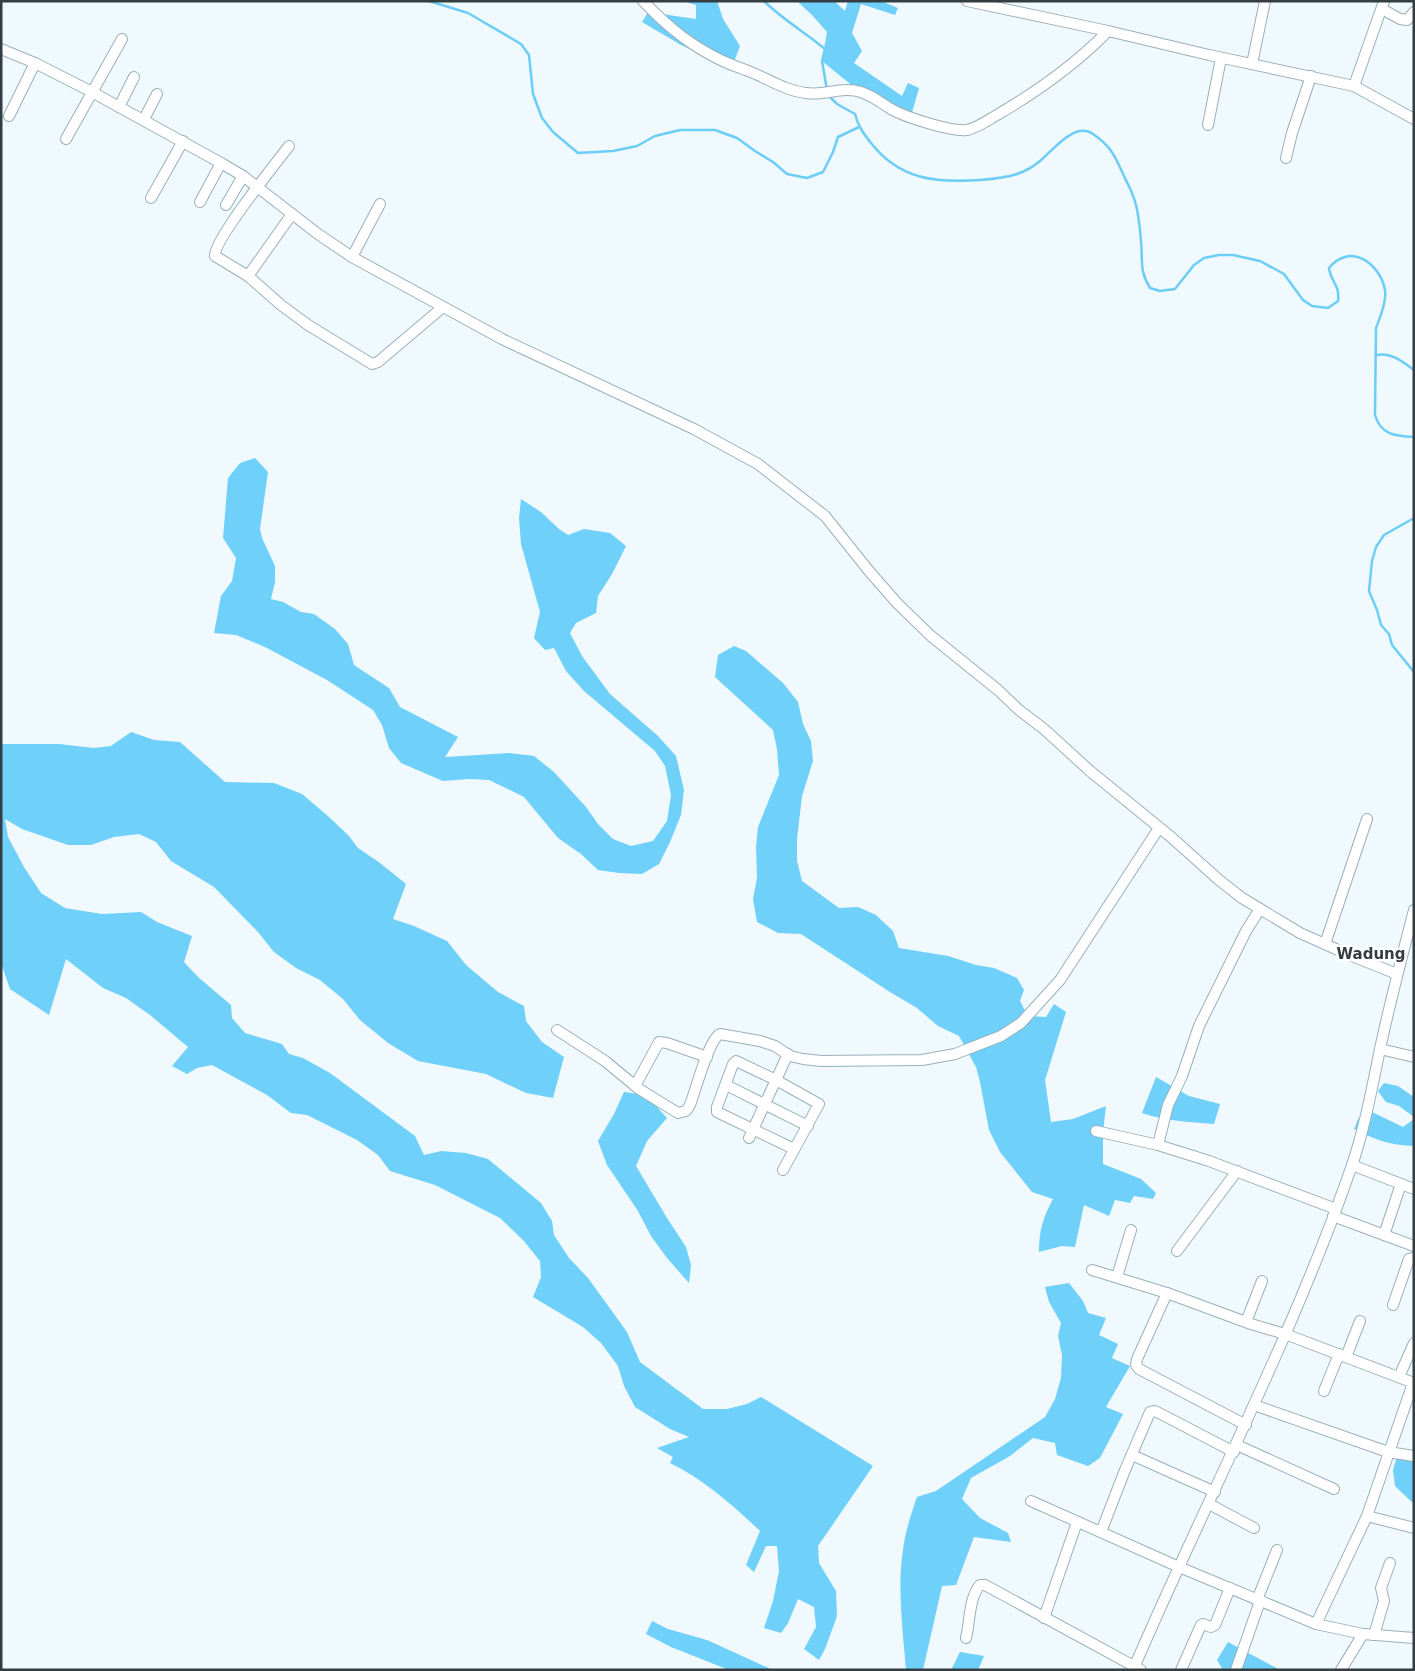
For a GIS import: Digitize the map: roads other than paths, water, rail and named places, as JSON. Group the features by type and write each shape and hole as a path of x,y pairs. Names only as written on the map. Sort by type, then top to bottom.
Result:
{"street":[{"path":"643,1 667,26 698,48 725,62 782,86 805,93 825,93 848,89 872,96 903,114 953,130 968,130 1024,99 1089,51 1108,31"},
{"path":"967,1 1354,86 1414,119"},
{"path":"1252,64 1264,1"},
{"path":"1354,86 1383,5 1400,19 1407,20 1414,12"},
{"path":"66,139 122,39"},
{"path":"1,49 35,63 92,92 221,163 243,176 352,257 442,307 502,339 711,438 758,464 825,516 869,571 910,617 931,636 998,690 1219,880 1276,919 1325,944 1397,974"},
{"path":"1208,125 1221,58"},
{"path":"8,116 35,63"},
{"path":"1286,158 1292,133 1311,76"},
{"path":"119,107 134,77"},
{"path":"144,119 157,94"},
{"path":"151,198 183,141"},
{"path":"288,146 256,187 221,240 214,254 215,256 248,276 281,305 308,325 372,364 378,362 442,307"},
{"path":"200,202 221,163"},
{"path":"226,205 243,176"},
{"path":"352,257 380,204"},
{"path":"248,276 292,214"},
{"path":"1325,944 1367,819"},
{"path":"557,1030 605,1061 635,1086 678,1113 686,1112 690,1105 715,1038 720,1034 760,1041 803,1059 821,1061 922,1060 955,1054 1001,1036 1020,1023 1060,980 1159,828"},
{"path":"1158,1145 1168,1105 1182,1076 1199,1026 1246,931 1260,909"},
{"path":"966,1638 972,1606 977,1588 980,1585 996,1590 1136,1669 1179,1567 1235,1449 1285,1334 1352,1165 1414,910"},
{"path":"635,1086 659,1042 707,1057"},
{"path":"1380,1049 1414,1057"},
{"path":"752,1133 788,1054"},
{"path":"783,1170 819,1104 776,1080 736,1061 733,1064 717,1107 717,1112 752,1133 794,1149"},
{"path":"726,1085 808,1126"},
{"path":"1096,1131 1158,1145 1237,1171 1384,1235 1414,1246"},
{"path":"1352,1165 1414,1189"},
{"path":"1177,1251 1237,1171"},
{"path":"1384,1235 1401,1184"},
{"path":"1117,1277 1131,1230"},
{"path":"1393,1305 1409,1259 1414,1258"},
{"path":"1092,1270 1167,1293 1285,1334 1414,1383 1388,1452 1367,1516 1316,1624"},
{"path":"1246,1322 1262,1281"},
{"path":"1167,1293 1136,1365 1139,1369 1246,1424"},
{"path":"1324,1391 1360,1321"},
{"path":"1399,1377 1414,1343"},
{"path":"1254,1405 1388,1452 1414,1456"},
{"path":"1101,1532 1147,1418 1150,1412 1155,1411 1235,1449 1334,1489"},
{"path":"1132,1455 1215,1492"},
{"path":"1031,1501 1179,1567 1316,1624 1362,1634 1414,1638"},
{"path":"1209,1504 1254,1528"},
{"path":"1367,1516 1414,1528"},
{"path":"1044,1618 1077,1522"},
{"path":"1236,1670 1277,1550"},
{"path":"1374,1634 1384,1601 1381,1588 1390,1563"},
{"path":"1181,1670 1201,1625 1211,1627 1214,1625 1230,1588"},
{"path":"1341,1670 1362,1634"}],"waterway":[{"path":"429,1 468,13 521,44 529,55 533,94 542,118 553,132 578,153 613,151 637,146 655,136 680,130 715,130 737,138 773,162 787,174 807,178 823,172 838,137 859,127"},
{"path":"764,1 825,49 822,61 827,90"},
{"path":"828,95 837,104 855,114 863,133 882,155 894,165 907,172 934,179 948,181 980,180 999,178 1023,172 1035,165 1071,134 1079,131 1093,134 1105,143 1112,153 1132,193 1138,218 1143,271 1150,288 1160,291 1175,289 1194,265 1204,258 1233,255 1260,261 1284,274 1303,300 1312,306 1328,308 1338,301 1337,287 1329,268 1337,260 1346,257 1355,256 1363,259 1371,264 1377,272 1385,290 1383,309 1376,328 1375,415 1381,427 1390,433 1414,437"},
{"path":"1376,355 1391,356 1414,370"},
{"path":"1414,518 1384,535 1376,547 1372,561 1369,591 1381,625 1389,634 1392,645 1414,672"}],"district":[{"name":"Wadung","path":"1371,954"}]}
